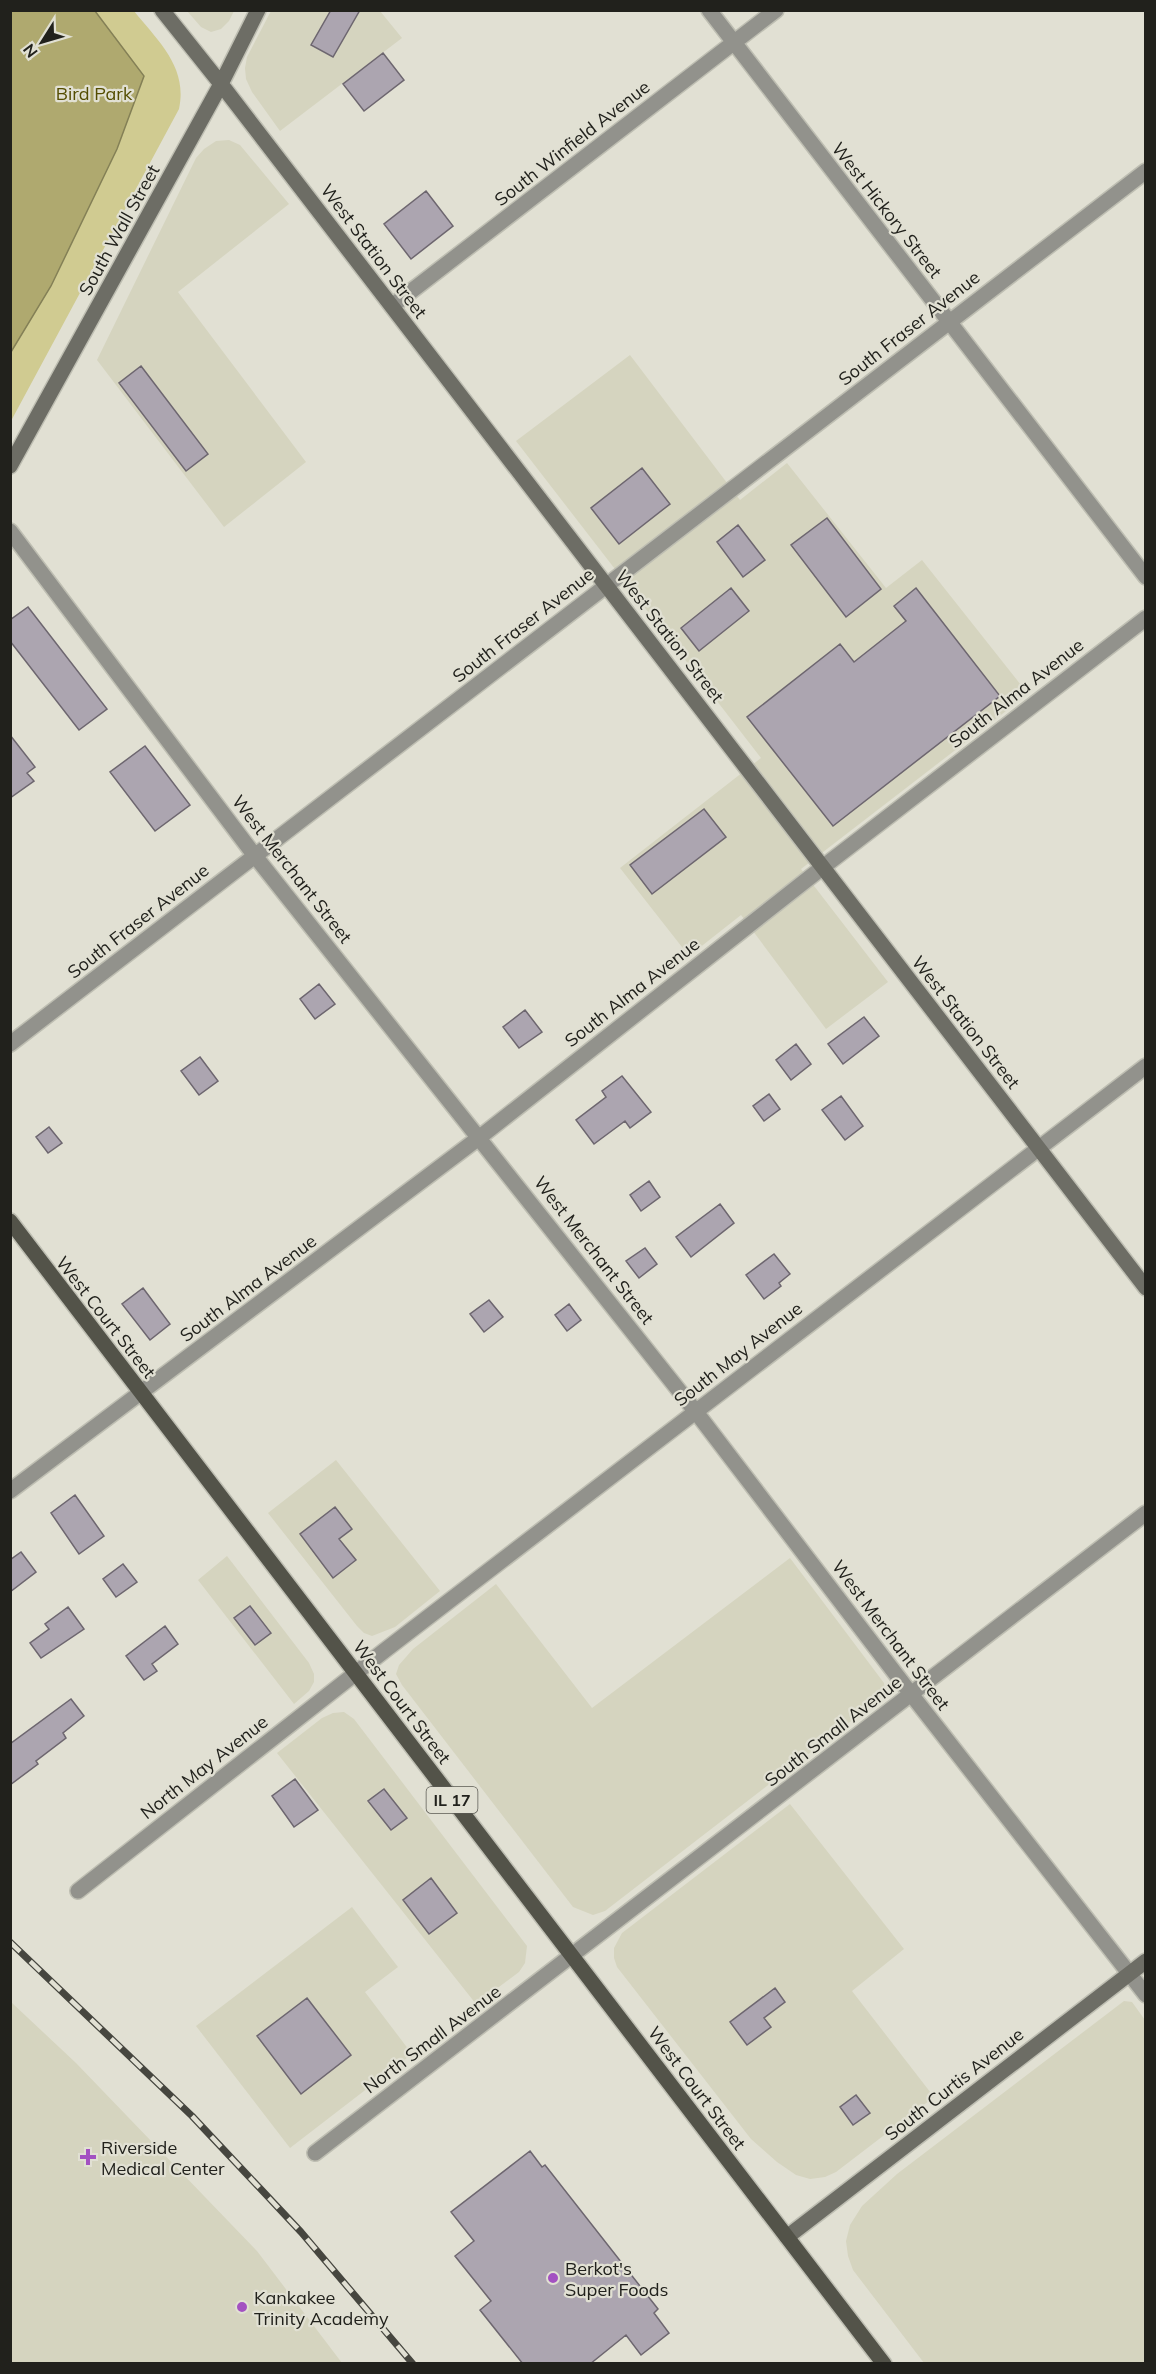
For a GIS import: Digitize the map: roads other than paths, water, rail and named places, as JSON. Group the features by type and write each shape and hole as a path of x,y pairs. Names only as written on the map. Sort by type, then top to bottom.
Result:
{"main road":[{"name":"West Station Street","path":"162,10 1146,1288"},
{"name":"South Wall Street","path":"10,466 221,84 258,10"},
{"name":"West Court Street","path":"10,1221 14,1235 141,1394 884,2364"},
{"name":"South Curtis Avenue","path":"787,2237 1146,1961"}],"street":[{"name":"West Hickory Street","path":"709,10 1146,577"},
{"name":"South Winfield Avenue","path":"392,306 776,10"},
{"name":"South Fraser Avenue","path":"10,1044 1146,171"},
{"name":"West Merchant Street","path":"10,531 255,856 696,1412 911,1695 1146,1995"},
{"name":"South Alma Avenue","path":"10,1491 480,1137 823,867 1146,618"},
{"name":"South May Avenue","path":"355,1674 1146,1066"},
{"name":"South Small Avenue","path":"572,1956 1146,1513"},
{"name":"North May Avenue","path":"78,1891 355,1674"},
{"name":"North Small Avenue","path":"315,2153 572,1956"}],"railway":[{"path":"10,1942 192,2116 301,2232 413,2364"}],"place":[{"name":"Riverside Medical Center","path":"88,2157"},
{"name":"Berkot's Super Foods","path":"553,2278"},
{"name":"Kankakee Trinity Academy","path":"242,2307"}],"park label":[{"name":"Bird Park","path":"94,93"}]}
